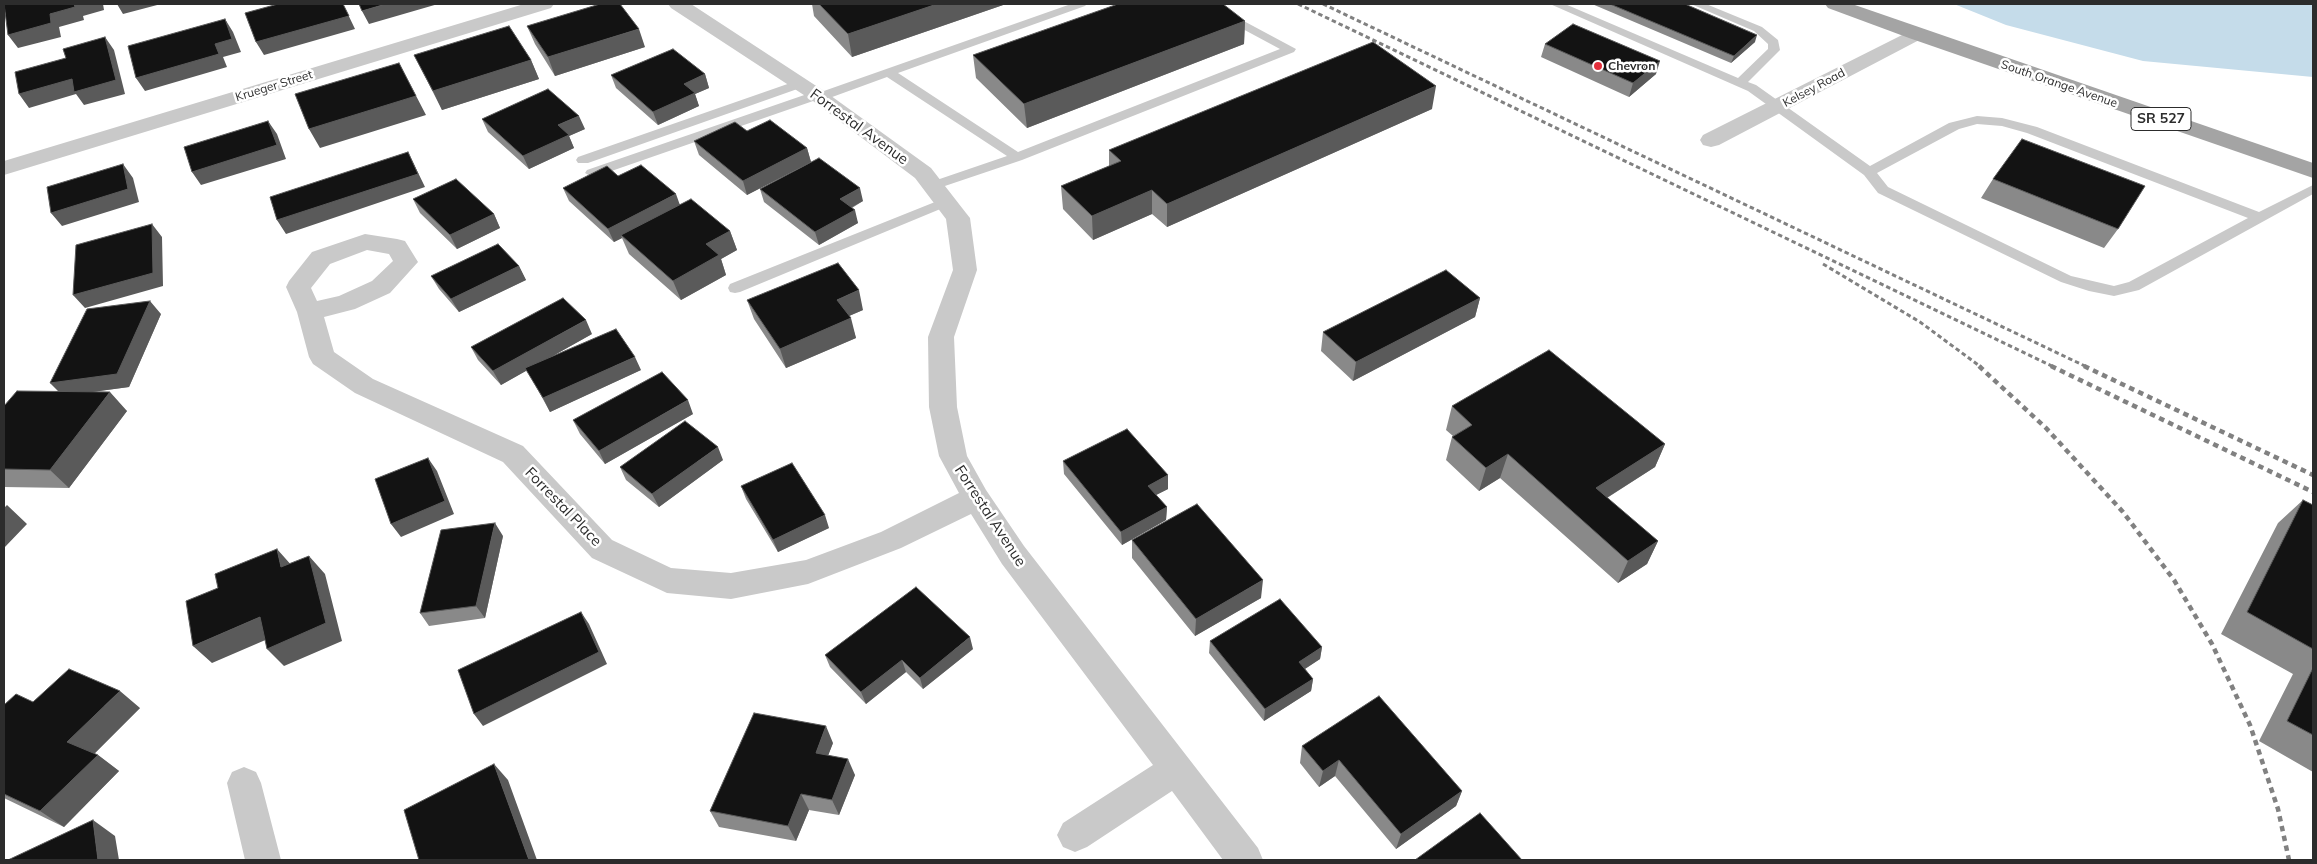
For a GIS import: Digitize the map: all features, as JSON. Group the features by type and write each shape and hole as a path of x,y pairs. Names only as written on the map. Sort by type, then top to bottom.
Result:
{"main road":[{"name":"South Orange Avenue","path":"1835,4 1916,34 2313,171"}],"street":[{"name":"Krueger Street","path":"4,168 544,4"},
{"name":"Forrestal Avenue","path":"678,4 812,92 922,173 958,218 965,270 941,337 943,406 952,456 976,498 1013,555 1245,860"},
{"name":"Kelsey Road","path":"1711,140 1916,34"},
{"name":"Forrestal Place","path":"310,312 322,357 364,386 513,454 602,549 667,580 731,586 808,572 891,540 976,498"},
{"path":"1075,835 1176,769"},
{"path":"244,783 263,860"}],"lane":[{"path":"583,160 812,92 889,72 1081,4"},
{"path":"735,288 1017,157 1290,49 1204,4"},
{"path":"1556,4 1752,88 1869,172 1883,190 2066,279 2114,291 2134,286 2313,189"},
{"path":"1697,4 1758,29 1774,43 1774,50 1740,83"},
{"path":"889,72 1017,157"},
{"path":"592,173 812,92"},
{"path":"1869,172 1954,126 1977,120 2002,122 2032,130 2261,218"}],"water":[{"path":"1954,4 2313,4 2313,77 2143,61 2006,25"}],"building":[{"path":"4,4 74,4 75,7 50,14 51,23 8,35"},
{"path":"278,4 343,4 349,16 256,42 245,13"},
{"path":"359,4 386,4 362,11"},
{"path":"600,4 620,4 639,29 548,57 527,26"},
{"path":"819,4 937,4 848,34"},
{"path":"1118,4 1223,4 1245,21 1024,104 973,55"},
{"name":"Chevron","path":"1610,4 1685,4 1757,35 1734,56"},
{"path":"225,19 232,39 215,44 219,54 136,78 128,46"},
{"path":"1573,24 1660,61 1633,83 1545,44"},
{"path":"509,26 531,60 433,91 414,55"},
{"path":"105,37 116,80 74,92 72,79 19,94 15,72 66,58 63,49"},
{"path":"1373,42 1436,86 1167,204 1152,190 1092,216 1061,186 1121,161 1109,150"},
{"path":"673,49 705,74 684,84 695,93 653,112 611,75"},
{"path":"399,63 416,96 309,129 295,94"},
{"path":"548,89 579,116 558,125 569,135 523,156 482,119"},
{"path":"770,120 807,148 743,181 694,141 735,122 747,131"},
{"path":"268,121 277,145 192,172 184,147"},
{"path":"2022,139 2145,186 2118,229 1993,179"},
{"path":"408,152 418,174 277,220 270,197"},
{"path":"819,158 860,188 840,199 855,210 815,232 760,189"},
{"path":"123,164 128,189 51,213 47,187"},
{"path":"641,165 676,194 608,229 563,188 607,166 618,176"},
{"path":"456,179 494,214 450,235 413,199"},
{"path":"691,199 730,231 706,244 719,255 673,281 621,235"},
{"path":"152,224 153,273 73,295 76,245"},
{"path":"498,244 519,266 451,299 431,276"},
{"path":"838,263 859,290 837,300 851,318 780,349 747,300"},
{"path":"1446,270 1480,298 1356,362 1323,332"},
{"path":"563,298 586,320 493,371 471,347"},
{"path":"150,301 117,374 50,383 87,309"},
{"path":"616,329 635,357 543,398 525,368"},
{"path":"1549,350 1665,444 1596,488 1658,541 1628,561 1508,454 1486,468 1452,437 1472,425 1452,406"},
{"path":"662,372 688,400 599,451 573,420"},
{"path":"17,391 110,392 50,470 4,469 4,406"},
{"path":"685,421 718,447 652,494 620,467"},
{"path":"1127,429 1168,475 1148,486 1167,507 1121,532 1063,461"},
{"path":"428,458 445,501 391,524 375,479"},
{"path":"792,463 825,515 773,540 741,486"},
{"path":"2303,500 2313,505 2313,649 2247,612"},
{"path":"1197,504 1263,580 1196,619 1132,540"},
{"path":"495,523 476,606 420,613 441,530"},
{"path":"277,549 281,567 309,556 326,623 267,649 260,617 193,646 186,601 218,588 215,574"},
{"path":"916,587 970,637 920,678 902,660 861,692 825,655"},
{"path":"1280,599 1322,647 1299,662 1313,679 1265,709 1210,641"},
{"path":"581,612 599,652 474,714 458,670"},
{"path":"2313,668 2313,735 2287,721"},
{"path":"69,669 120,691 67,742 98,755 40,811 4,794 4,705 16,694 33,702"},
{"path":"1379,696 1462,791 1401,834 1339,760 1323,771 1302,746"},
{"path":"754,713 826,726 816,753 848,759 832,800 801,794 788,826 710,811"},
{"path":"494,764 529,860 419,860 404,810"},
{"path":"1480,813 1522,860 1415,860"},
{"path":"93,820 98,860 8,860"}],"railway":[{"path":"1298,4 2054,367"},
{"path":"1323,4 2087,367"},
{"path":"1823,264 1920,322 1981,367"},
{"path":"1979,366 2046,428 2123,512 2174,580 2212,644 2250,725 2278,809 2289,860"},
{"path":"2051,366 2313,492"},
{"path":"2084,366 2313,475"}],"place":[{"name":"Chevron","path":"1598,66"}]}
